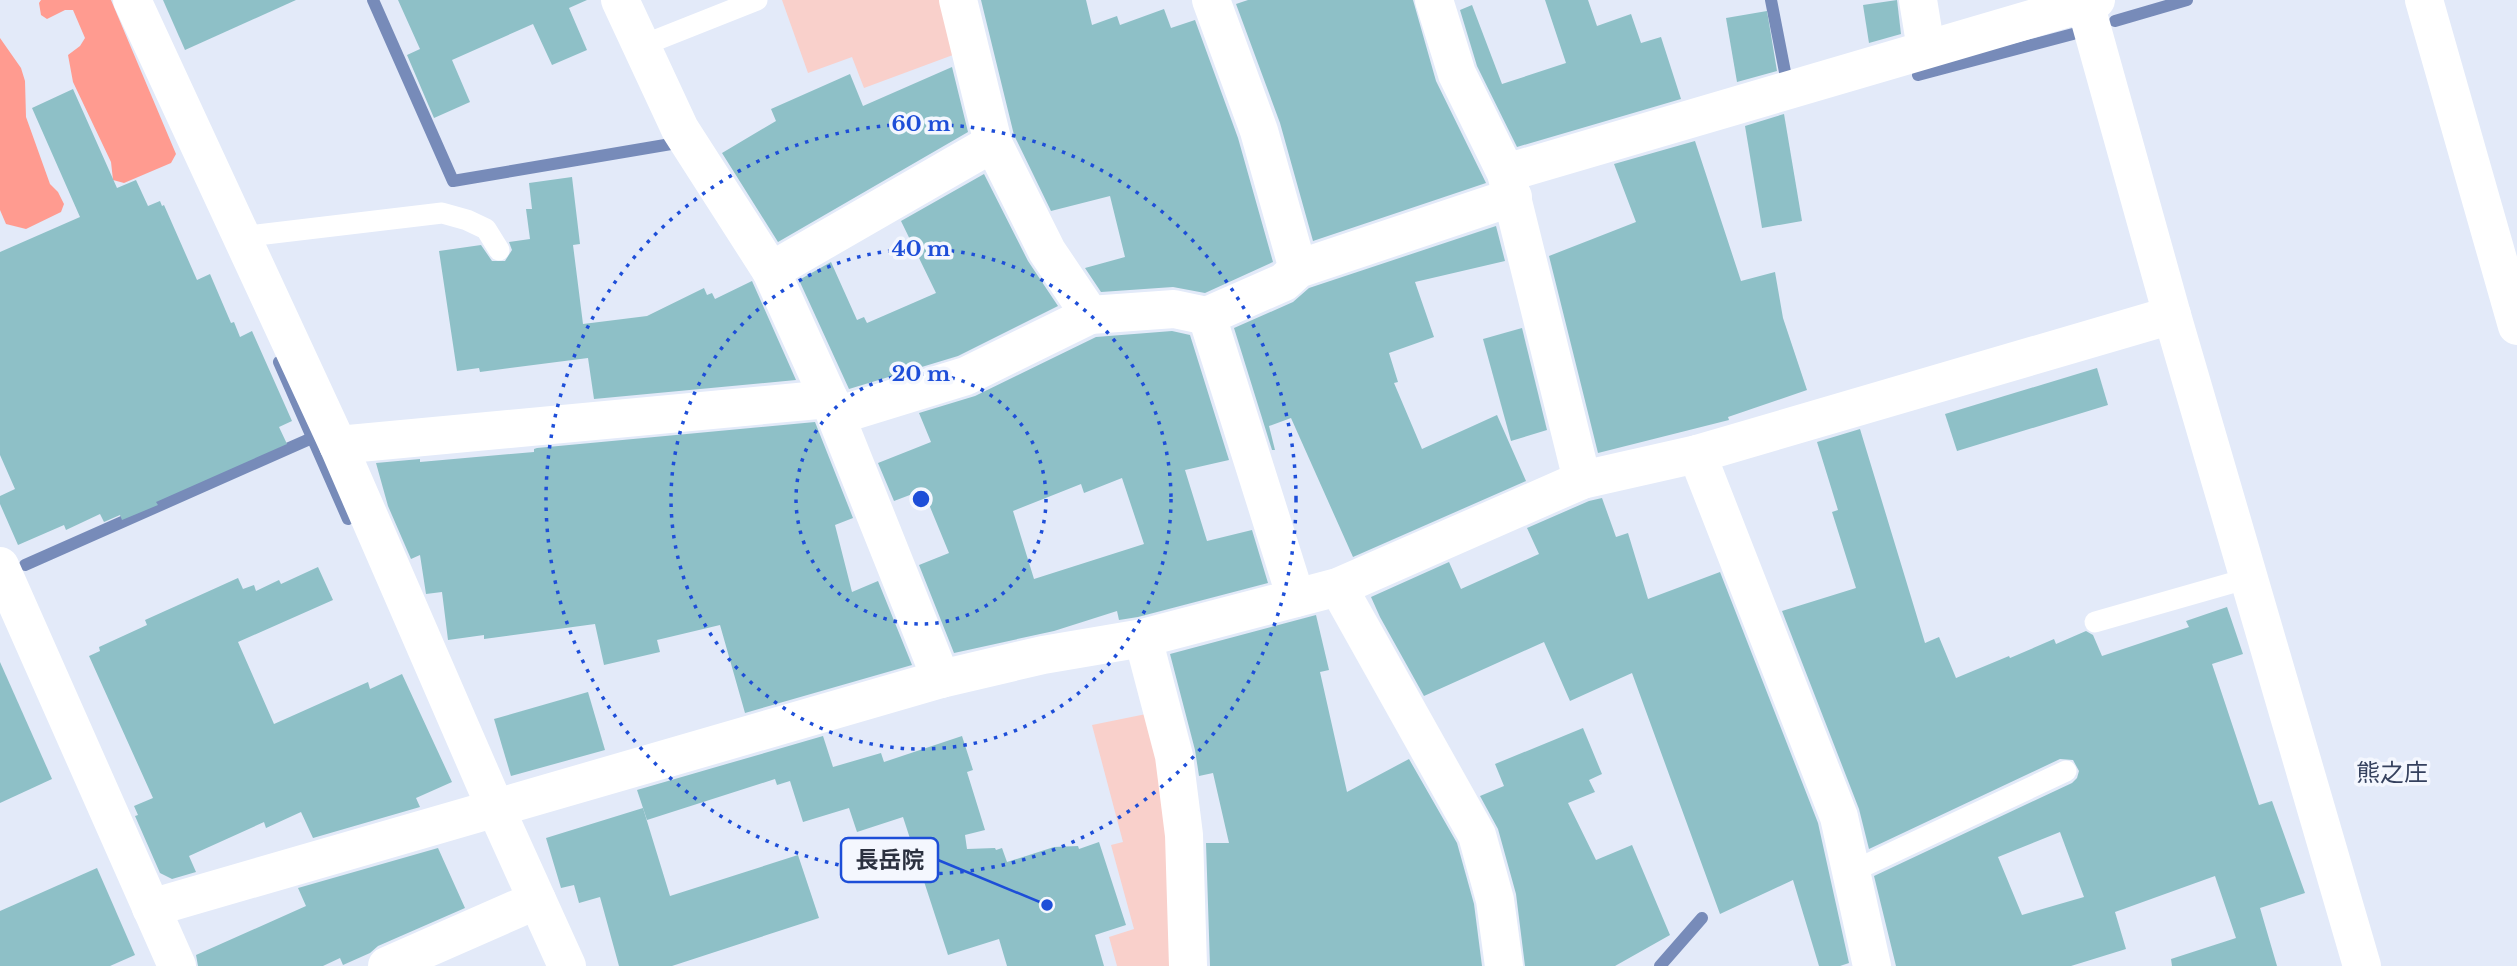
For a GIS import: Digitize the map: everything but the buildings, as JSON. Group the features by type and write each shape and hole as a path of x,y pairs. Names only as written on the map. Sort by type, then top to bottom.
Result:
{"street":[{"path":"132,0 338,445 566,966"},
{"path":"620,0 680,129 771,271 833,408 941,679"},
{"path":"958,0 993,143 1047,251 1090,315"},
{"path":"1211,0 1259,131 1298,270"},
{"path":"1434,0 1457,74 1510,185 1582,480"},
{"path":"1918,0 1926,49"},
{"path":"2424,0 2517,326"},
{"path":"338,445 833,408 966,376 1090,315 1174,309 1207,316 1284,282 1298,270 1510,185 1926,49 2091,2 2172,315 2362,966"},
{"path":"771,271 993,143"},
{"path":"151,908 941,679 1043,655 1143,638 1338,587 1582,480 1697,454 2172,315"},
{"path":"1207,316 1296,598"},
{"path":"1697,454 1839,817 1872,966"},
{"path":"0,566 177,966"},
{"path":"1338,587 1477,835 1495,900 1504,966"},
{"path":"1143,638 1174,756 1184,835 1188,966"},
{"path":"387,966 537,900"}],"lane":[{"path":"641,46 757,0"},
{"path":"242,237 442,214 467,220 486,229 499,250"},
{"path":"2095,622 2249,578"},
{"path":"1851,872 2066,771"}],"shaded area":[{"path":"41,0 111,0 176,154 171,163 124,183 113,180 111,162 73,82 68,55 80,46 85,38 73,10 65,10 47,19 41,15"},
{"path":"782,0 945,0 961,52 864,88 852,57 808,73"},
{"path":"0,38 21,68 25,81 26,117 50,184 64,204 61,212 26,229 6,224 0,210"},
{"path":"1151,713 1166,765 1172,966 1117,966 1109,937 1134,929 1111,845 1123,842 1092,725"}],"waterway":[{"path":"373,0 453,181 671,144"},
{"path":"1771,0 1785,72"},
{"path":"2115,21 2187,0"},
{"path":"1918,75 2073,34"},
{"path":"279,362 348,519"},
{"path":"25,565 312,438"},
{"path":"1660,966 1702,918"}],"place":[{"name":"長岳院","path":"1047,905"}],"district":[{"name":"熊之庄","path":"2392,773"}]}
